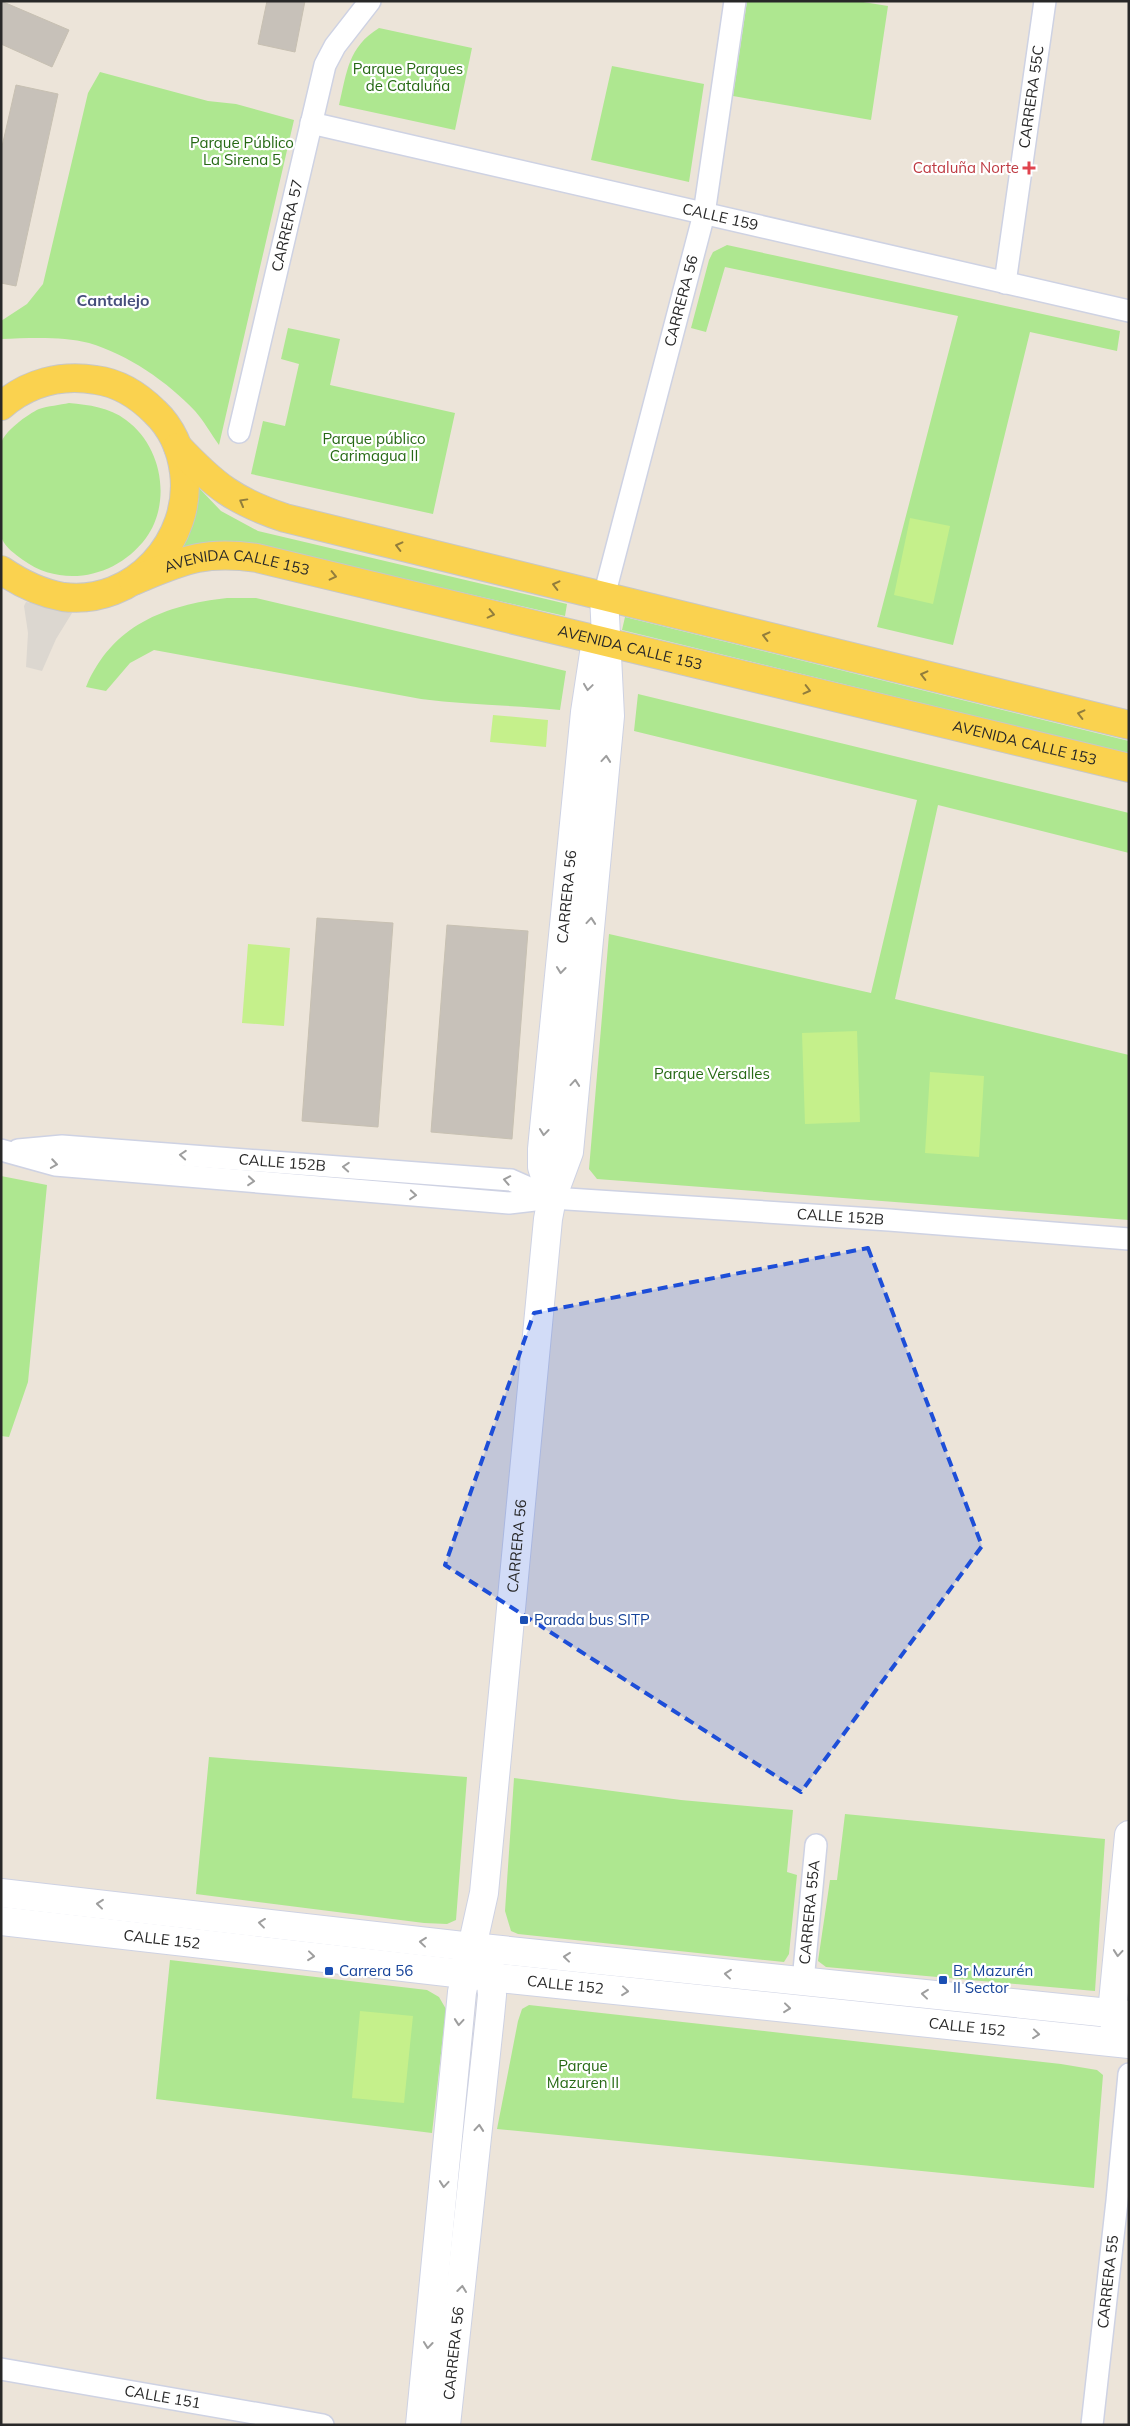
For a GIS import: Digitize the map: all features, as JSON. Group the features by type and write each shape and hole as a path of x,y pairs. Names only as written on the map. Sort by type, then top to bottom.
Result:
{"main road":[{"path":"1,390 31,386 66,378 92,379 118,386 148,404 160,417 178,447 218,486 252,507 285,518 1129,725"},
{"path":"1,406 10,398 31,386"},
{"path":"1,570 17,581 40,592 64,597 89,596 114,591 134,581 162,555 173,539 180,521 185,502 186,483 178,447"},
{"name":"AVENIDA CALLE 153","path":"134,581 198,557 236,555 602,640 1129,768"}],"street":[{"name":"CARRERA 57","path":"239,432 326,65 335,46 370,1"},
{"name":"CARRERA 56","path":"420,2425 462,1992 478,1975 484,1893 552,1198 542,1167 542,1149 585,712 602,640 604,596 704,214 735,1"},
{"name":"CARRERA 55C","path":"1005,283 1045,1"},
{"name":"CALLE 159","path":"311,123 1129,311"},
{"name":"CALLE 152B","path":"4,1151 62,1146 510,1180 552,1198 889,1220 1129,1239"},
{"name":"CARRERA 55","path":"1092,2425 1118,2201 1128,2076 1121,2014 1129,1835"},
{"name":"CARRERA 55A","path":"803,1981 816,1845"},
{"name":"CALLE 152","path":"1,1893 480,1948 1121,2014"},
{"name":"CALLE 152","path":"1,1921 478,1975 1124,2044"},
{"name":"CARRERA 56","path":"446,2425 479,2134 492,1995 478,1975"},
{"name":"CALLE 151","path":"1,2369 292,2422 323,2425"}],"highlighted area":[{"path":"868,1248 982,1546 801,1792 445,1565 534,1313"}],"green space":[{"path":"747,1 857,1 888,6 871,120 733,96"},
{"name":"Parque Parques de Cataluña","path":"379,28 472,48 455,130 339,105 350,61 361,43"},
{"path":"612,66 704,84 689,182 591,160"},
{"name":"Parque Público La Sirena 5","path":"100,72 208,101 236,104 294,120 219,445 198,415 184,400 146,370 118,354 89,343 68,339 1,339 1,321 27,304 43,284 88,93"},
{"path":"727,245 1120,331 1117,351 1030,332 953,645 877,627 958,316 725,267 706,332 691,328 709,260 713,252"},
{"name":"Parque público Carimagua II","path":"288,328 340,339 330,385 455,413 433,514 251,474 263,421 285,426 299,364 281,359"},
{"path":"69,403 106,409 126,420 138,431 148,444 155,459 161,492 154,524 146,538 134,551 120,562 105,570 72,576 55,574 39,569 23,560 11,551 2,539 1,523 1,444 3,439 17,424 34,411"},
{"path":"196,488 199,488 221,511 258,531 567,604 565,616 255,545 180,548"},
{"path":"910,518 950,526 933,604 894,595"},
{"path":"227,598 256,598 566,671 560,710 421,699 154,650 130,663 106,691 86,687 97,666 110,648 126,633 143,622 182,606"},
{"path":"625,617 1129,741 1129,754 622,630"},
{"name":"Parque Versalles","path":"638,694 1129,813 1129,853 938,805 895,999 1129,1055 1129,1220 597,1179 589,1169 609,934 871,993 917,800 634,731"},
{"path":"493,715 548,720 546,747 490,742"},
{"path":"248,944 290,948 284,1026 242,1023"},
{"path":"857,1031 860,1122 805,1124 802,1033"},
{"path":"930,1072 984,1076 979,1157 925,1153"},
{"path":"1,1176 47,1185 28,1382 9,1437 1,1436"},
{"path":"209,1757 467,1777 456,1920 447,1924 424,1923 196,1894"},
{"path":"514,1778 681,1800 793,1810 787,1872 797,1875 789,1954 784,1962 518,1934 511,1931 505,1911"},
{"path":"845,1814 1105,1839 1095,1991 826,1967 818,1961 830,1880 837,1880"},
{"path":"170,1960 427,1990 439,1997 446,2009 432,2133 156,2099"},
{"name":"Parque Mazuren II","path":"529,2005 1061,2064 1097,2070 1103,2075 1094,2188 497,2129 518,2021 522,2009"},
{"path":"360,2011 413,2016 404,2103 352,2098"}],"shaded area":[{"path":"26,602 72,613 56,639 42,671 26,667 28,633 24,606"}],"building":[{"path":"1,1 69,30 52,67 1,44"},
{"path":"267,1 305,1 295,52 258,44"},
{"path":"16,85 58,94 16,286 1,283 1,151"},
{"path":"317,918 393,923 378,1127 302,1121"},
{"path":"447,925 528,931 512,1139 431,1132"}],"place":[{"name":"Cataluña Norte","path":"1029,168"},
{"name":"Parada bus SITP","path":"524,1620"},
{"name":"Carrera 56","path":"329,1971"},
{"name":"Br Mazurén II Sector","path":"943,1980"}],"district":[{"name":"Cantalejo","path":"113,300"}]}
